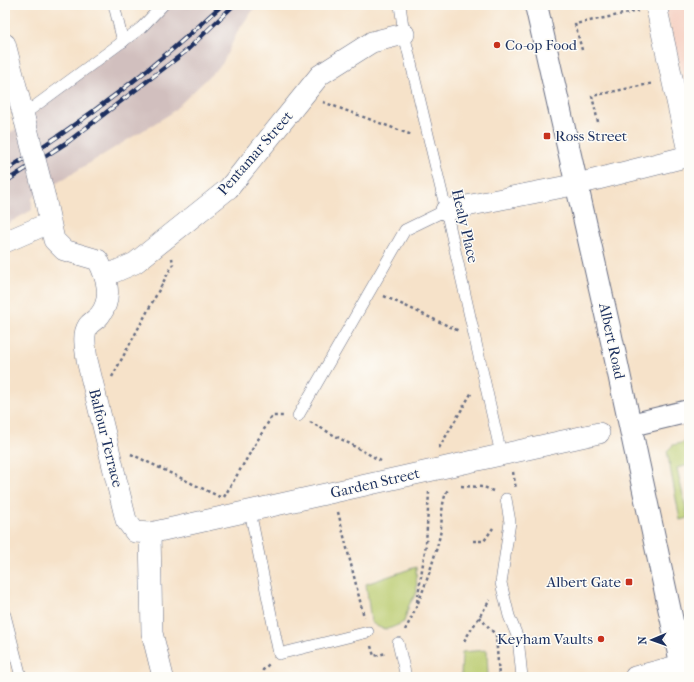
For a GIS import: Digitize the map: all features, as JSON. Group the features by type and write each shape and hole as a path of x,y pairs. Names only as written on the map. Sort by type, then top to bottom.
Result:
{"main road":[{"name":"Albert Road","path":"536,5 578,184 631,425 682,671"},
{"path":"631,425 689,411"}],"street":[{"path":"446,210 578,184 689,156 656,6"},
{"name":"Pentamar Street","path":"105,276 135,263 229,188 320,75 372,42 404,34"},
{"name":"Balfour Terrace","path":"5,44 45,198 49,223 54,240 64,250 98,260 105,276 108,301 100,316 87,327 85,340 87,360 126,520 135,532 150,533"},
{"path":"5,242 49,223"},
{"name":"Garden Street","path":"150,533 600,433"},
{"path":"150,533 152,633 163,677"},
{"path":"635,677 682,671"}],"lane":[{"path":"114,5 123,42"},
{"path":"24,118 141,28 163,5"},
{"name":"Healy Place","path":"400,5 404,34 446,210 501,454"},
{"path":"298,416 405,230 446,210"},
{"path":"506,498 510,522 501,583 509,616 518,638 522,677"},
{"path":"250,511 279,654 368,632"},
{"path":"5,615 21,677"},
{"path":"399,647 406,677"}],"path":[{"path":"582,50 575,24 656,6"},
{"path":"598,122 592,96 672,80"},
{"path":"304,95 430,141"},
{"path":"98,404 173,264"},
{"path":"370,290 475,339"},
{"path":"419,473 483,372"},
{"path":"107,442 222,498 272,416"},
{"path":"298,416 419,473 430,496 426,544 416,610"},
{"path":"333,492 374,656 399,647 416,610 440,535 444,494 451,485"},
{"path":"456,485 484,487 506,498"},
{"path":"464,641 501,583"},
{"path":"479,617 496,635 499,677"}],"shaded area":[{"path":"168,5 257,5 239,29 222,64 170,114 32,198 32,210 5,225 5,135 13,131"},
{"path":"665,5 689,5 689,101"}],"green space":[{"path":"689,441 689,465 677,468 688,518 680,520 667,451 673,445"},
{"path":"416,567 417,592 409,605 404,622 384,629 371,622 366,584"},
{"path":"487,650 488,677 461,677 462,652"}],"railway":[{"path":"5,171 90,114 118,93 171,51 222,5"},
{"path":"5,182 69,141 185,52 234,5"}],"place":[{"name":"Co-op Food","path":"497,45"},
{"name":"Ross Street","path":"547,136"},
{"name":"Albert Gate","path":"629,582"},
{"name":"Keyham Vaults","path":"601,639"}]}
